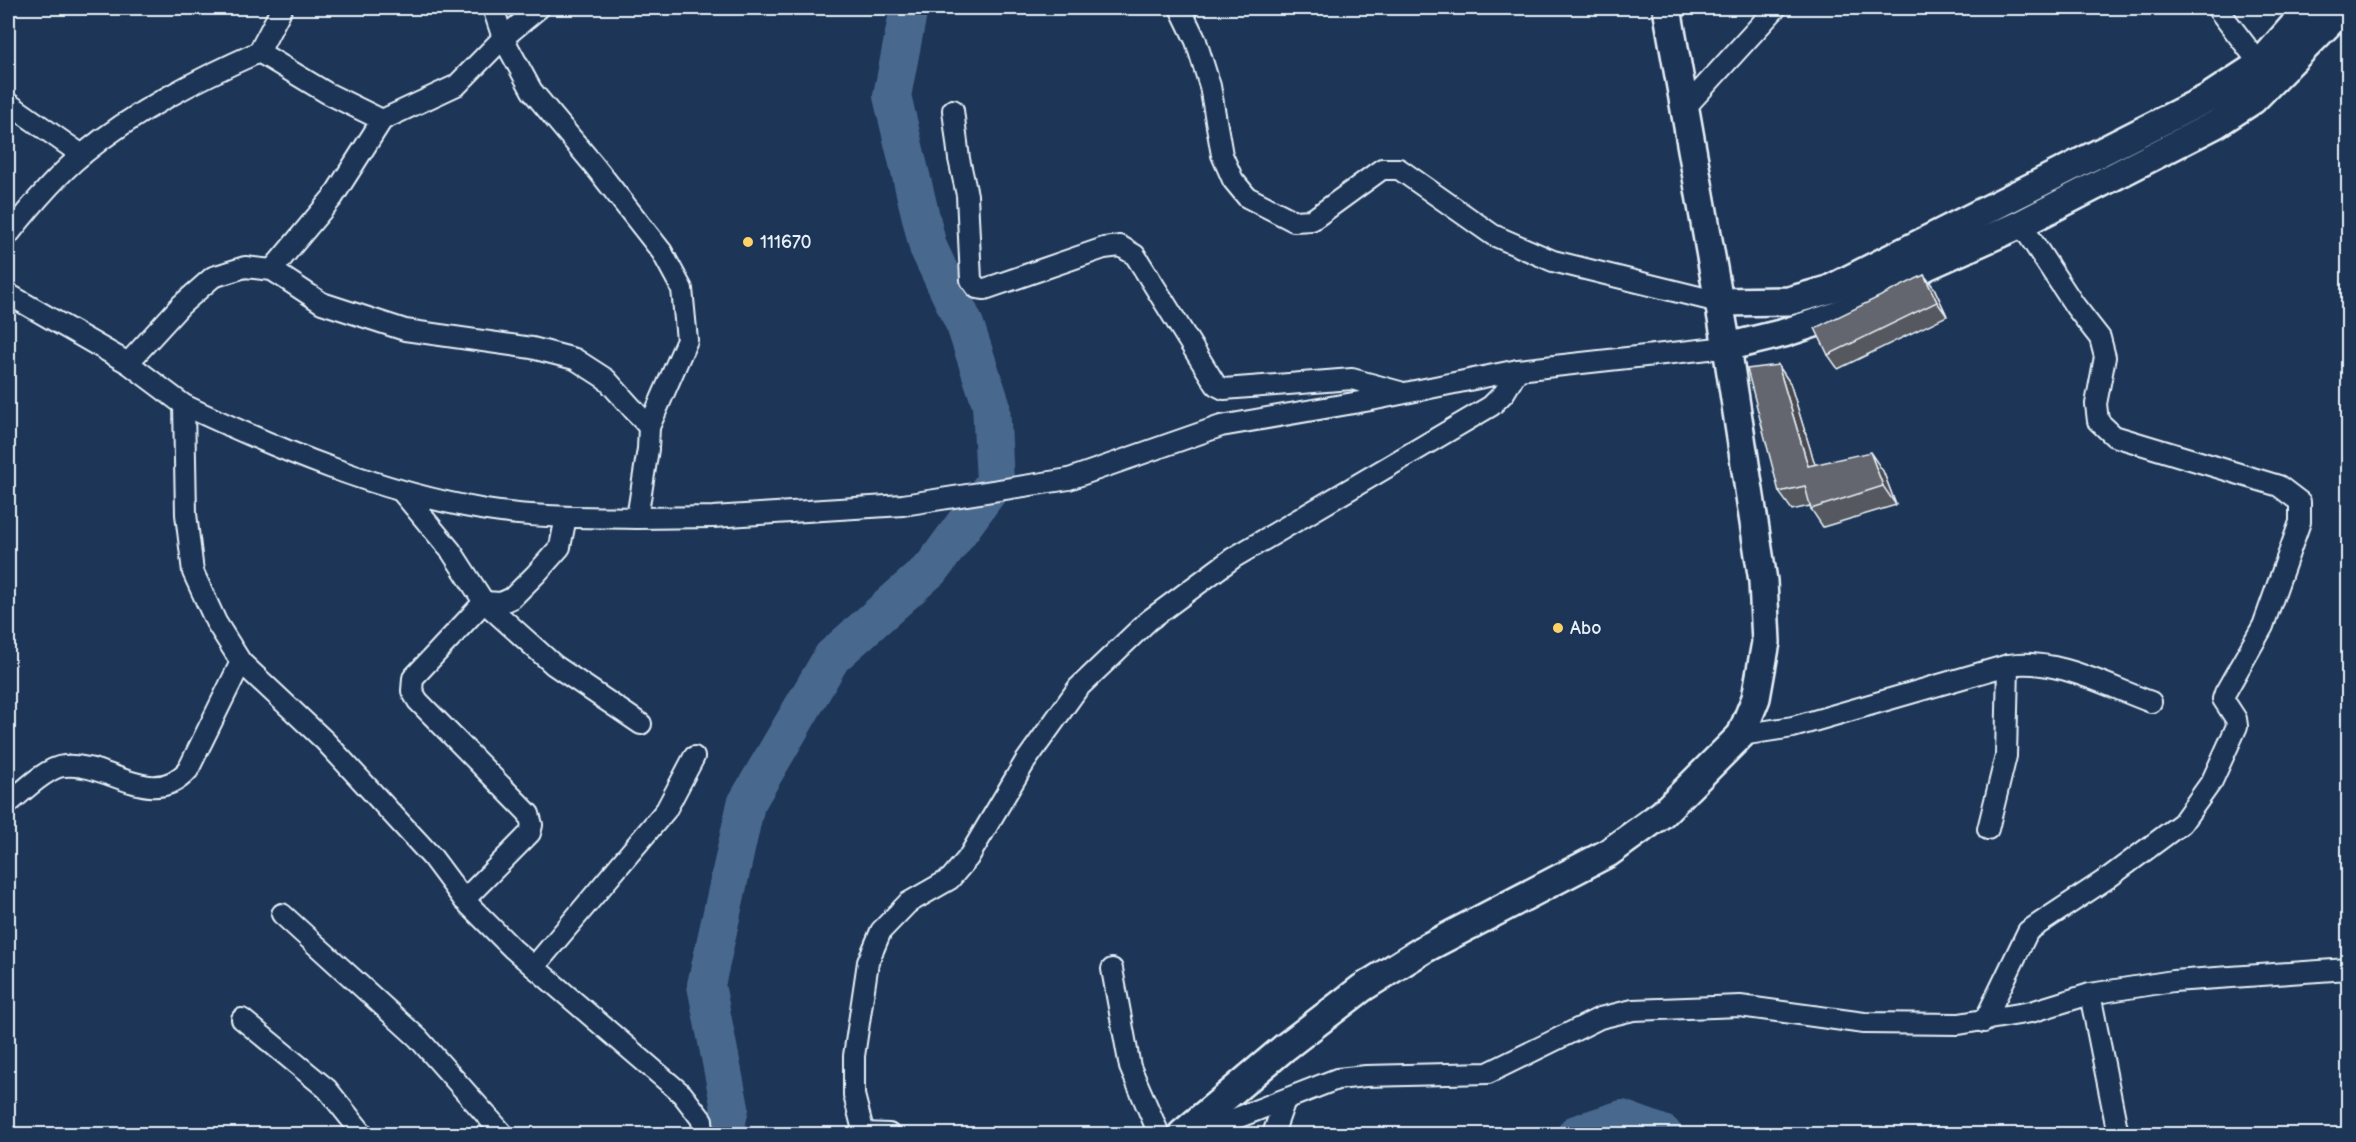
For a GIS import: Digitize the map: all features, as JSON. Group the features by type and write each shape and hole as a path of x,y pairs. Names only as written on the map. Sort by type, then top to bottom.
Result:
{"main road":[{"path":"1188,1131 1284,1048 1362,988 1426,948 1608,853 1662,814 1741,735 1756,698 1766,642 1762,581 1727,347 1667,8"},
{"path":"1719,302 1789,301 1828,290 2208,98 2260,64 2309,8"},
{"path":"1727,347 1836,316 1927,266 2021,224 2216,124 2253,100 2344,8"}],"street":[{"path":"8,235 82,155 119,127 209,74 259,52 282,8"},
{"path":"493,8 503,38 532,91 662,252 682,289 687,340 649,427 648,449 637,518"},
{"path":"272,270 333,197 382,120 457,85 503,38 539,8"},
{"path":"1180,8 1196,40 1210,86 1222,156 1233,180 1247,197 1268,210 1294,221 1312,220 1382,169 1399,169 1493,235 1553,261 1719,302"},
{"path":"1684,109 1776,8"},
{"path":"2217,8 2260,64"},
{"path":"259,52 327,93 382,120"},
{"path":"8,103 82,155"},
{"path":"953,110 959,159 967,195 971,280 977,288 986,289 1104,248 1120,246 1135,255 1216,385 1224,389 1352,378 1405,393"},
{"path":"1984,1022 2028,931 2108,878 2182,823 2212,781 2237,726 2236,719 2223,699 2263,626 2300,522 2300,502 2279,486 2114,436 2098,421 2097,404 2105,357 2100,338 2075,306 2021,224"},
{"path":"128,363 181,305 213,277 244,267 272,270 322,303 405,330 532,348 575,359 606,379 649,427"},
{"path":"8,294 128,363 184,405 321,465 402,492 488,510 566,517 712,517 903,505 1069,479 1221,426 1518,370 1727,347"},
{"path":"889,1134 864,1134 854,1095 854,1056 868,962 881,931 908,903 950,879 968,858 1025,762 1078,688 1148,621 1233,558 1491,406 1504,393 1518,370"},
{"path":"184,405 186,514 193,572 216,622 241,662 324,741 432,857 464,900 534,967 682,1094 702,1120 703,1134"},
{"path":"402,492 451,551 484,602 554,665 641,724"},
{"path":"484,602 501,603 512,598 536,574 560,547 566,517"},
{"path":"464,900 530,833 532,825 529,814 412,691 413,678 484,602"},
{"path":"1741,735 1793,728 2008,665 2029,661 2062,670 2151,702"},
{"path":"8,804 38,779 62,766 81,765 149,787 165,787 178,782 188,770 241,662"},
{"path":"1988,829 2006,756 2008,665"},
{"path":"534,967 666,810 694,757"},
{"path":"282,914 418,1038 503,1134"},
{"path":"1112,969 1130,1066 1160,1134"},
{"path":"1188,1131 1229,1121 1337,1079 1366,1076 1488,1073 1600,1018 1633,1010 1740,1006 1864,1023 1959,1024 1984,1022 2031,1012 2090,994 2174,981 2349,969"},
{"path":"2090,994 2118,1134"},
{"path":"242,1019 327,1089 363,1134"},
{"path":"1273,1134 1285,1100"}],"building":[{"path":"1924,275 1937,302 1828,355 1815,328"},
{"path":"1778,365 1808,466 1870,452 1883,486 1811,509 1805,486 1779,492 1747,369"}],"waterway":[{"path":"724,1134 730,1108 706,985 746,804 832,657 933,567 995,482 991,404 965,325 928,247 892,96 909,8"},
{"path":"1576,1134 1622,1119 1663,1134"}],"place":[{"name":"111670","path":"748,242"},
{"name":"Abo","path":"1558,628"}]}
